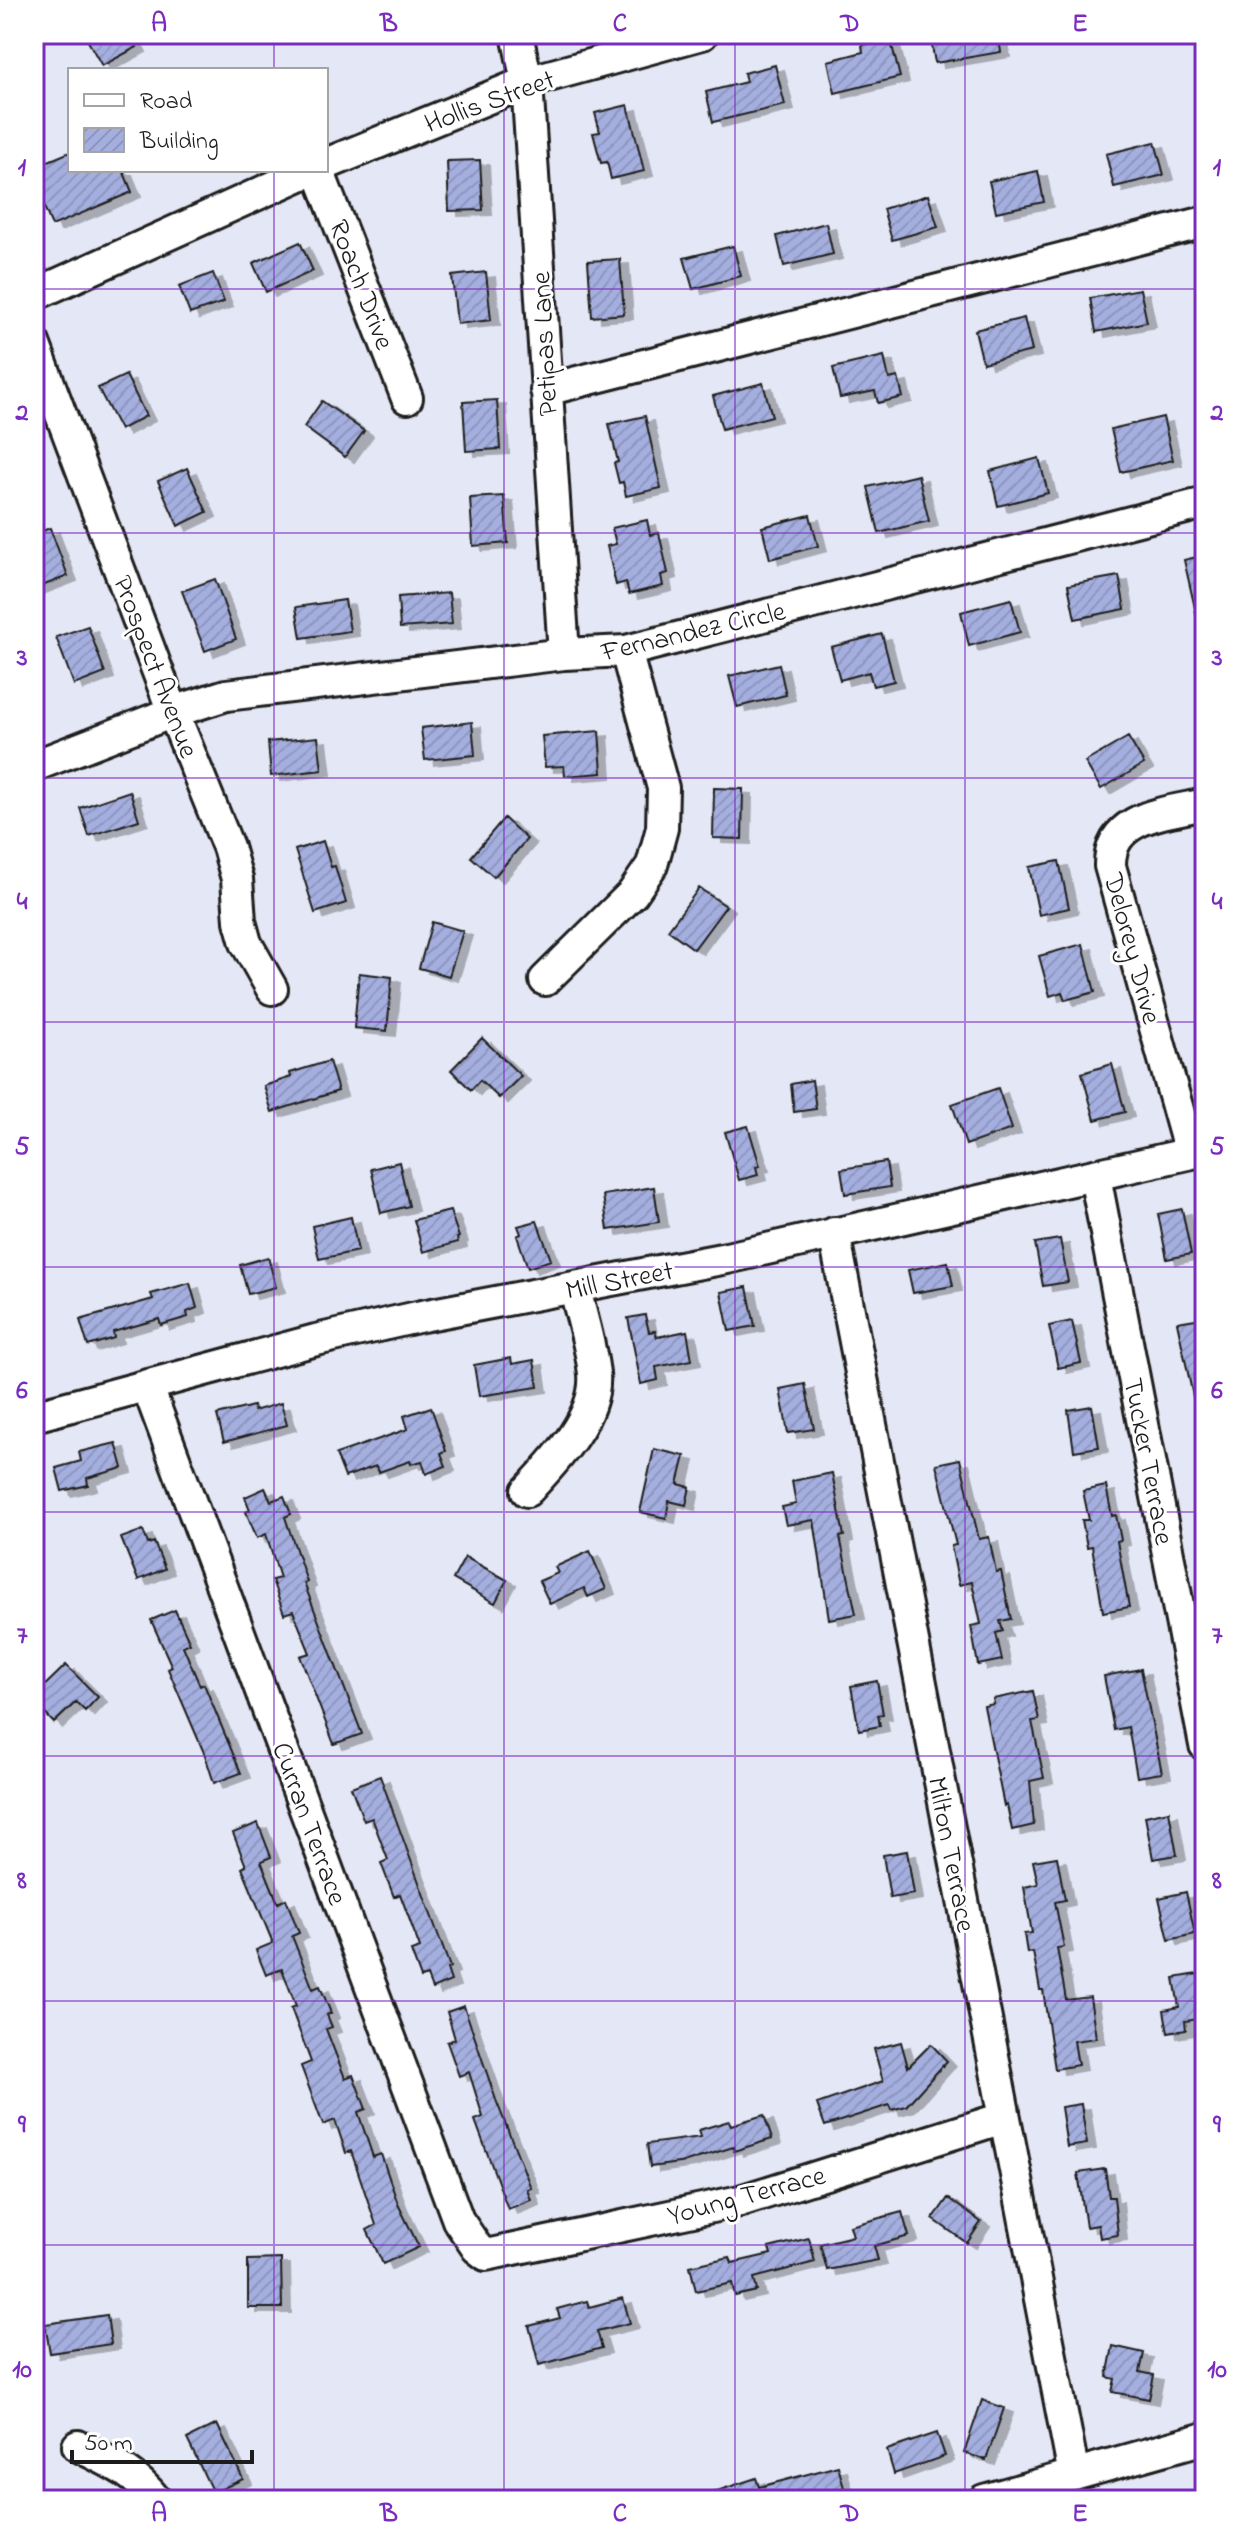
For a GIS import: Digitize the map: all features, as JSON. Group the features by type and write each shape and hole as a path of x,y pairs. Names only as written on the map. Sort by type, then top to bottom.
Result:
{"street":[{"name":"Petipas Lane","path":"517,34 527,82 564,654"},
{"name":"Hollis Street","path":"328,163 527,82 702,34"},
{"path":"34,295 307,172"},
{"name":"Roach Drive","path":"319,172 407,398"},
{"path":"546,390 1205,222"},
{"name":"Prospect Avenue","path":"34,343 173,712 228,847 237,879 240,921 246,943 272,989"},
{"name":"Fernandez Circle","path":"34,766 173,712 226,695 564,654 626,651 1205,503"},
{"path":"545,980 633,893 652,865 662,828 663,788 626,651"},
{"name":"Delorey Drive","path":"1197,1152 1110,866 1110,854 1113,842 1129,826 1153,816 1205,804"},
{"name":"Mill Street","path":"34,1416 316,1340 422,1316 727,1258 1197,1152"},
{"name":"Tucker Terrace","path":"1095,1176 1205,1745"},
{"name":"Milton Terrace","path":"834,1233 1074,2475"},
{"path":"527,1491 561,1454 579,1427 592,1396 595,1376 575,1288"},
{"name":"Curran Terrace","path":"147,1385 458,2220 477,2248 486,2255"},
{"name":"Young Terrace","path":"486,2255 740,2201 1003,2118"},
{"path":"984,2500 1205,2438"},
{"path":"78,2446 124,2469 140,2481 156,2500"}],"building":[{"path":"84,34 130,34 137,47 102,66"},
{"path":"930,34 998,34 1001,52 935,63"},
{"path":"890,38 900,77 835,93 828,61 863,52 862,45"},
{"path":"775,65 785,105 713,122 706,92 746,82 744,73"},
{"path":"628,105 644,171 611,179 607,162 601,163 593,133 600,132 595,113"},
{"path":"1155,142 1164,175 1114,187 1106,154"},
{"path":"68,153 68,172 124,172 132,192 52,226 40,197 34,199 34,167"},
{"path":"480,160 483,210 449,211 447,161"},
{"path":"1038,171 1044,202 996,212 989,181"},
{"path":"928,195 938,227 892,240 883,209"},
{"path":"826,223 833,254 784,266 777,236"},
{"path":"300,242 313,271 266,292 253,263"},
{"path":"733,246 741,276 693,289 684,258"},
{"path":"620,259 624,314 592,317 588,261"},
{"path":"486,272 491,320 457,324 452,276"},
{"path":"213,273 224,302 190,314 179,286"},
{"path":"1140,289 1147,322 1096,332 1090,298"},
{"path":"1024,318 1032,351 983,363 975,330"},
{"path":"884,356 889,379 898,377 903,397 878,403 875,391 840,398 833,368"},
{"path":"126,375 146,416 120,430 98,388"},
{"path":"763,383 772,416 722,429 713,396"},
{"path":"497,400 500,449 466,451 463,402"},
{"path":"322,401 364,431 345,457 304,427"},
{"path":"645,416 661,488 626,496 614,463 618,462 609,424"},
{"path":"1163,417 1173,460 1121,472 1111,429"},
{"path":"1039,458 1048,493 998,506 990,471"},
{"path":"187,468 207,512 178,526 158,481"},
{"path":"918,475 929,521 879,533 868,487"},
{"path":"504,496 508,543 473,546 470,498"},
{"path":"810,515 818,546 770,559 762,527"},
{"path":"647,520 650,535 659,533 668,573 661,575 663,586 629,594 626,582 616,585 607,546 616,544 612,528"},
{"path":"50,528 68,576 34,589 34,534"},
{"path":"1205,555 1205,616 1197,617 1184,560"},
{"path":"1119,576 1125,609 1075,619 1068,585"},
{"path":"215,579 236,639 205,651 182,591"},
{"path":"449,593 452,624 400,628 398,597"},
{"path":"1011,599 1020,632 969,646 961,612"},
{"path":"345,600 350,631 301,638 296,607"},
{"path":"88,626 105,673 74,685 56,637"},
{"path":"882,634 894,681 873,686 869,672 840,680 831,647"},
{"path":"779,664 786,695 737,707 729,676"},
{"path":"472,722 475,755 425,760 421,728"},
{"path":"599,731 602,773 565,776 564,766 545,767 542,736"},
{"path":"318,737 322,770 271,776 268,742"},
{"path":"1128,737 1144,764 1101,789 1085,762"},
{"path":"714,788 743,789 742,839 713,838"},
{"path":"130,791 139,820 89,836 80,808"},
{"path":"504,818 527,839 494,877 471,857"},
{"path":"323,841 331,867 335,866 346,903 315,913 295,850"},
{"path":"1059,861 1069,908 1039,915 1029,867"},
{"path":"699,888 726,906 694,949 668,930"},
{"path":"432,922 463,931 449,976 419,968"},
{"path":"1083,944 1095,992 1065,1000 1062,992 1050,996 1039,956"},
{"path":"359,973 392,977 387,1031 354,1028"},
{"path":"482,1038 521,1076 499,1098 480,1080 471,1090 451,1070"},
{"path":"329,1061 338,1091 272,1112 264,1086 291,1077 290,1073"},
{"path":"1112,1064 1125,1112 1095,1120 1082,1073"},
{"path":"812,1080 816,1109 794,1112 791,1084"},
{"path":"998,1088 1012,1129 966,1145 952,1104"},
{"path":"748,1126 760,1166 756,1167 758,1175 739,1180 725,1132"},
{"path":"399,1162 409,1206 381,1213 371,1169"},
{"path":"886,1162 890,1187 845,1194 841,1169"},
{"path":"654,1187 659,1222 608,1230 603,1195"},
{"path":"1182,1209 1191,1254 1167,1259 1158,1214"},
{"path":"450,1211 458,1242 423,1252 414,1220"},
{"path":"351,1217 358,1251 319,1259 312,1226"},
{"path":"537,1221 551,1260 528,1268 517,1236 521,1234 518,1226"},
{"path":"1060,1239 1068,1282 1043,1286 1035,1243"},
{"path":"268,1257 276,1287 248,1294 240,1265"},
{"path":"948,1262 953,1286 913,1293 908,1270"},
{"path":"190,1283 197,1308 187,1312 188,1317 161,1325 159,1319 113,1332 114,1338 88,1346 80,1320 153,1299 151,1294"},
{"path":"747,1287 755,1326 729,1331 721,1292"},
{"path":"645,1315 649,1332 655,1331 657,1337 687,1331 692,1360 656,1367 658,1380 641,1384 628,1318"},
{"path":"1202,1318 1205,1336 1205,1415 1197,1415 1177,1322"},
{"path":"1072,1321 1081,1363 1058,1368 1049,1326"},
{"path":"511,1358 512,1364 534,1360 538,1387 479,1396 474,1365"},
{"path":"805,1384 814,1429 788,1433 780,1389"},
{"path":"281,1403 287,1425 224,1442 217,1415 253,1406 254,1411"},
{"path":"1092,1406 1099,1447 1074,1451 1068,1410"},
{"path":"431,1407 446,1451 441,1453 446,1466 426,1474 422,1461 411,1464 410,1461 379,1472 376,1466 345,1477 336,1454 408,1429 404,1416"},
{"path":"116,1443 123,1468 87,1478 88,1485 62,1491 56,1468 81,1461 79,1452"},
{"path":"654,1449 685,1456 678,1484 690,1487 686,1505 669,1501 666,1518 640,1512"},
{"path":"960,1459 979,1539 989,1537 996,1572 1001,1571 1011,1619 1000,1621 1003,1631 996,1633 1002,1660 978,1665 971,1626 981,1624 972,1582 959,1585 951,1546 956,1545 936,1464"},
{"path":"832,1473 844,1536 840,1537 856,1614 829,1619 814,1520 786,1525 782,1507 796,1504 792,1481"},
{"path":"1106,1486 1121,1540 1117,1541 1129,1607 1103,1612 1092,1546 1087,1547 1082,1520 1089,1520 1083,1491"},
{"path":"265,1488 271,1501 284,1496 291,1514 285,1517 307,1582 304,1583 362,1734 334,1744 300,1656 310,1653 293,1611 284,1614 272,1580 280,1578 266,1534 257,1538 246,1512 250,1510 245,1497"},
{"path":"143,1530 148,1544 154,1542 165,1569 138,1580 121,1538"},
{"path":"590,1551 606,1589 588,1597 584,1588 550,1604 539,1581 558,1573 555,1567"},
{"path":"465,1557 507,1580 495,1603 453,1579"},
{"path":"175,1610 190,1643 183,1646 200,1686 204,1684 241,1773 214,1783 168,1669 172,1667 151,1620"},
{"path":"66,1665 98,1697 85,1711 76,1702 54,1723 34,1702 34,1696"},
{"path":"1141,1669 1162,1773 1137,1777 1128,1727 1114,1730 1104,1676"},
{"path":"877,1681 883,1714 878,1715 880,1726 859,1730 851,1686"},
{"path":"1033,1691 1039,1720 1032,1721 1044,1778 1030,1781 1034,1825 1012,1830 1007,1805 1004,1806 984,1706 994,1704 993,1699"},
{"path":"380,1776 450,1967 447,1969 451,1981 432,1989 427,1976 421,1978 411,1951 420,1948 400,1894 394,1897 381,1863 388,1860 372,1818 364,1821 351,1787"},
{"path":"1169,1811 1177,1855 1153,1859 1145,1816"},
{"path":"258,1823 271,1857 261,1861 278,1903 286,1899 299,1933 292,1936 313,1989 320,1986 331,2013 327,2015 332,2027 326,2029 345,2078 353,2075 366,2109 358,2112 373,2157 381,2154 398,2204 419,2247 383,2264 367,2230 376,2225 351,2151 346,2153 335,2120 323,2125 301,2066 311,2062 291,2008 296,2006 282,1969 266,1975 256,1950 273,1943 242,1868 246,1866 233,1833"},
{"path":"907,1851 914,1894 890,1898 883,1855"},
{"path":"1057,1857 1065,1900 1055,1902 1064,1947 1057,1948 1066,2000 1090,1997 1096,2038 1074,2041 1078,2065 1055,2069 1043,1990 1040,1990 1033,1952 1027,1953 1024,1934 1032,1933 1024,1887 1038,1884 1033,1861"},
{"path":"1186,1892 1195,1934 1169,1940 1159,1898"},
{"path":"1198,1974 1205,2018 1185,2021 1186,2030 1168,2033 1164,2010 1179,2007 1174,1978"},
{"path":"464,2006 496,2100 531,2188 527,2189 531,2200 508,2209 475,2120 483,2117 469,2072 459,2076 447,2042 455,2039 447,2012"},
{"path":"901,2042 908,2067 931,2044 947,2061 906,2106 891,2110 889,2105 825,2126 817,2104 883,2081 874,2049"},
{"path":"1081,2104 1087,2144 1067,2147 1061,2107"},
{"path":"764,2115 772,2139 734,2151 733,2147 686,2162 650,2167 647,2144 701,2137 699,2130"},
{"path":"1105,2169 1109,2197 1114,2197 1118,2235 1100,2238 1098,2225 1086,2227 1078,2173"},
{"path":"948,2198 981,2222 967,2243 933,2219"},
{"path":"902,2212 909,2236 874,2246 878,2260 827,2270 820,2244 853,2236 850,2226"},
{"path":"809,2238 815,2262 754,2278 757,2291 735,2296 732,2283 696,2291 690,2266 730,2257 732,2263 771,2254 769,2248"},
{"path":"281,2259 282,2308 248,2308 248,2260"},
{"path":"623,2298 630,2323 597,2331 602,2348 539,2365 529,2326 560,2318 557,2309 587,2301 589,2307"},
{"path":"107,2315 111,2344 50,2353 45,2324"},
{"path":"1113,2346 1144,2353 1140,2372 1154,2375 1149,2399 1112,2392 1115,2379 1107,2377"},
{"path":"982,2400 1004,2408 986,2460 964,2453"},
{"path":"217,2424 243,2479 213,2493 187,2439"},
{"path":"937,2433 945,2456 894,2474 887,2450"},
{"path":"838,2466 844,2488 800,2500 703,2500 702,2496 756,2478 759,2487"}]}
